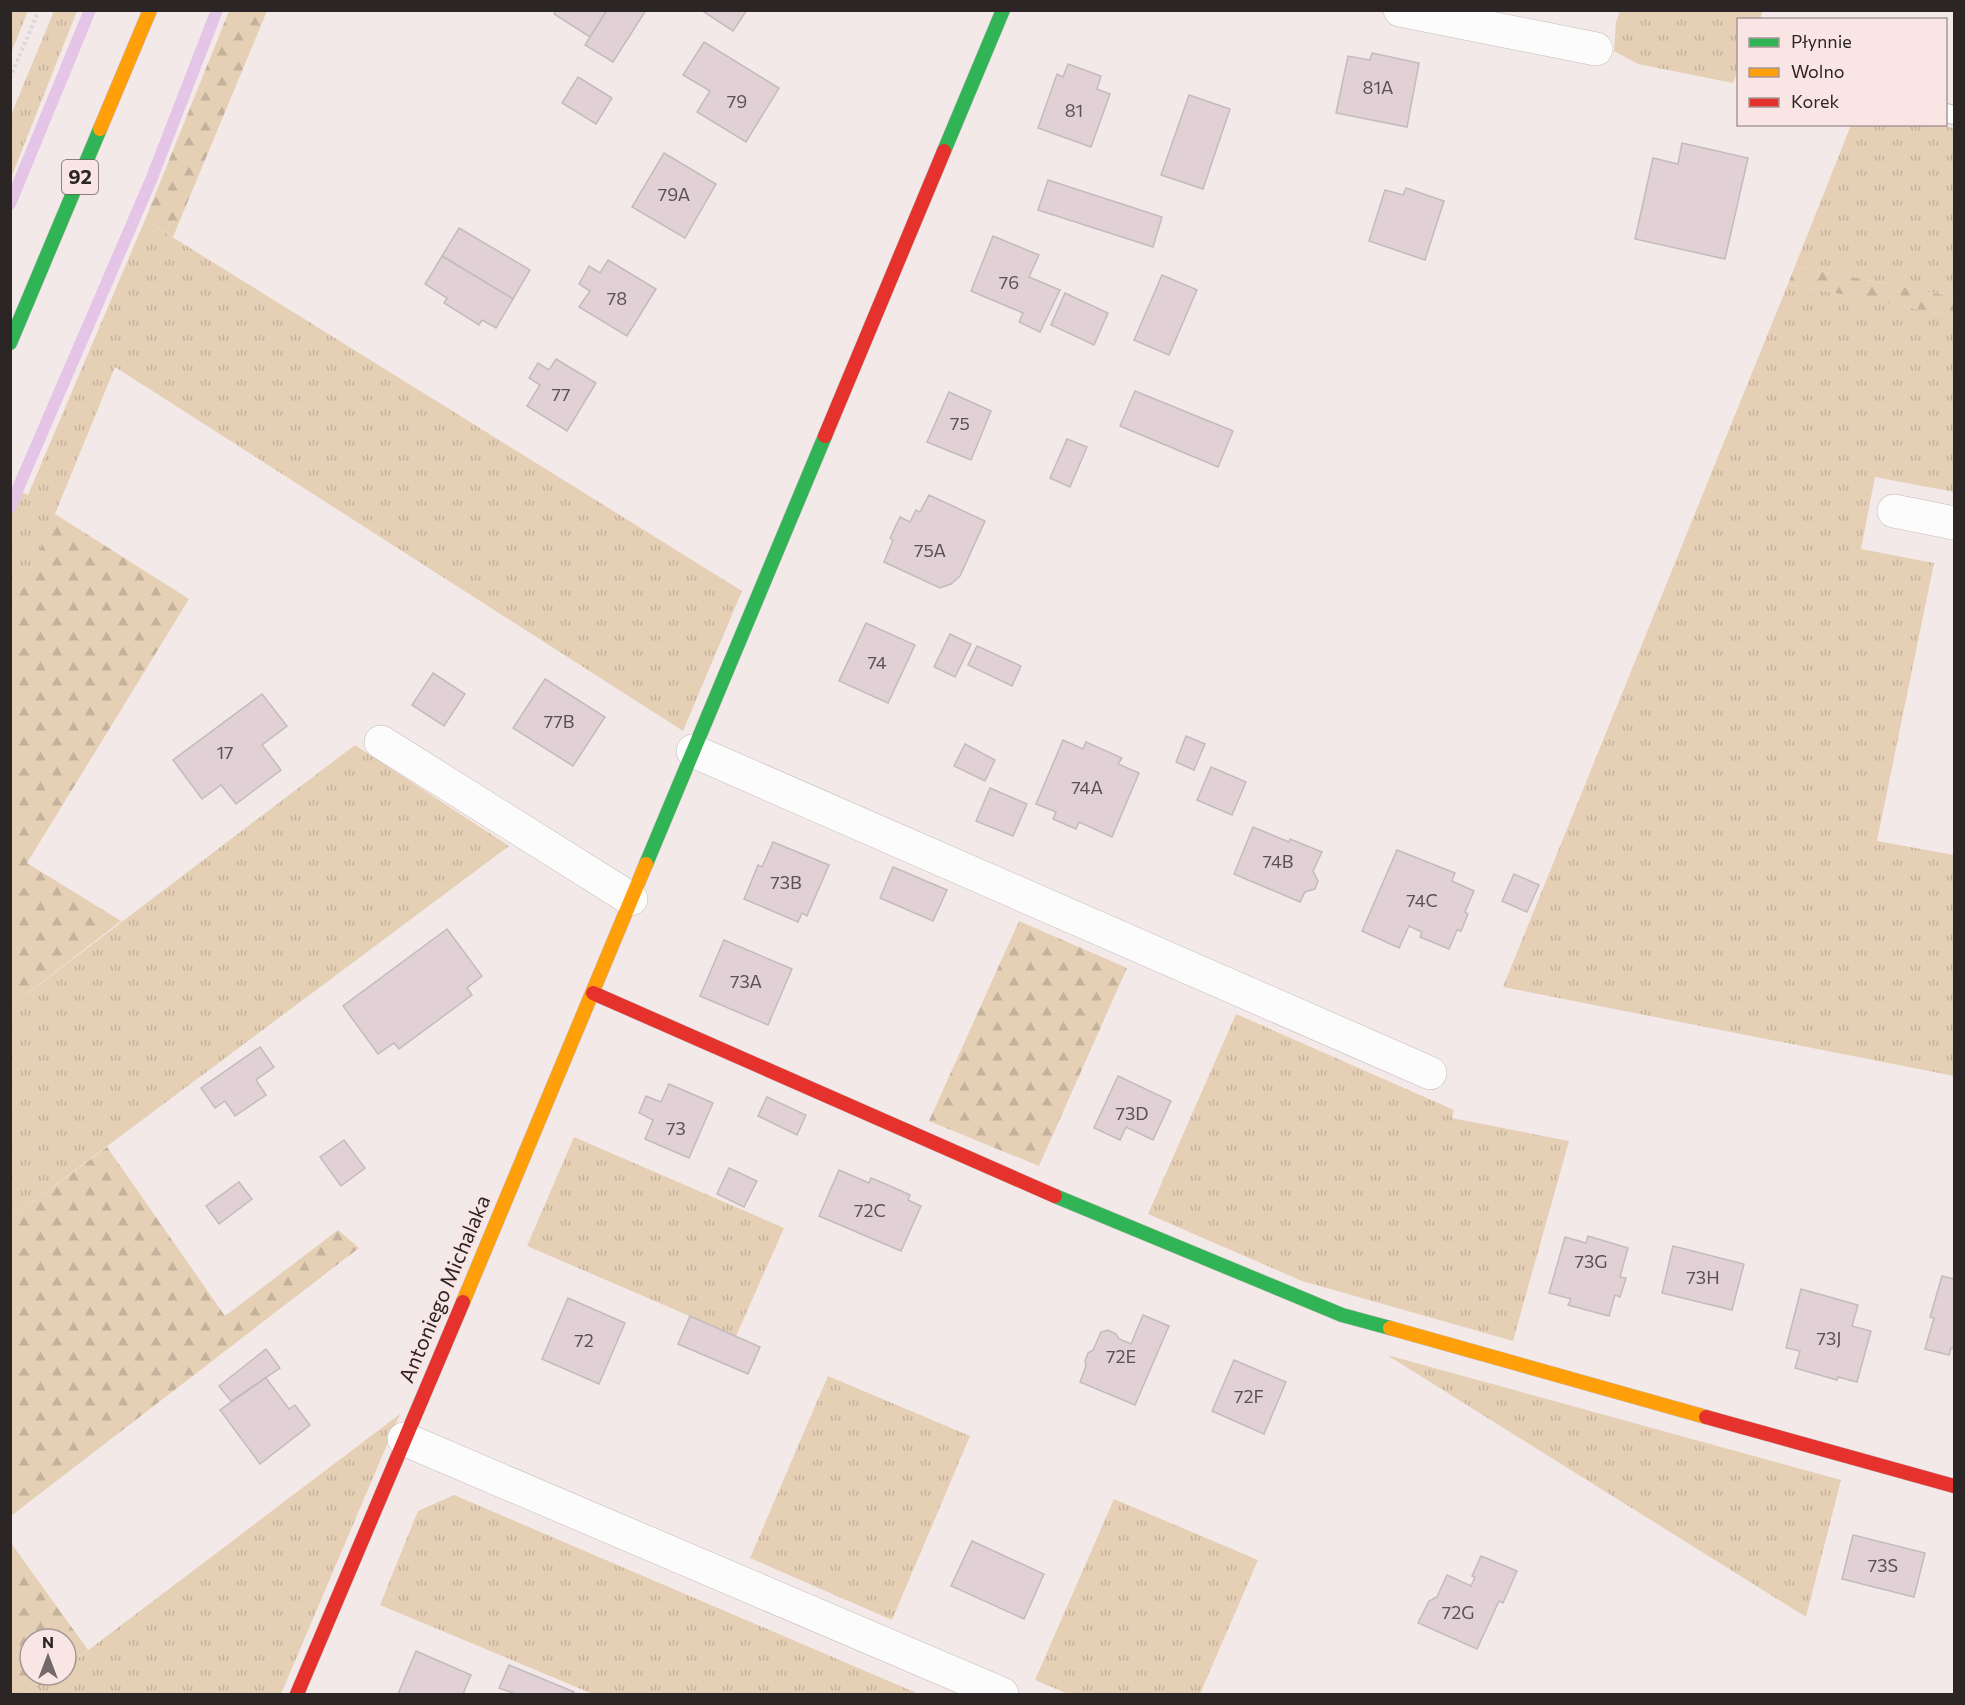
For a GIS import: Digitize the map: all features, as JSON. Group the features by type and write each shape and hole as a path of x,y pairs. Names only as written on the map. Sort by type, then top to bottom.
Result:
{"street":[{"name":"92","path":"10,343 150,10"},
{"name":"Antoniego Michalaka","path":"297,1695 1004,10"},
{"path":"1400,10 1596,49"},
{"path":"1894,511 1954,523"},
{"path":"381,742 631,899"},
{"path":"693,751 1430,1073"},
{"path":"593,993 1050,1194 1342,1315 1954,1486"},
{"path":"404,1439 1002,1695"}],"path":[{"path":"10,78 39,10"}],"green space":[{"path":"1620,10 1763,11 1760,18 1737,18 1737,73 1733,83 1638,64 1614,51 1616,22"},
{"path":"10,11 28,11 11,53"},
{"path":"54,11 77,11 11,178 11,115"},
{"path":"229,11 267,11 173,237 145,220"},
{"path":"1851,126 1954,128 1954,297 1795,266"},
{"path":"145,220 742,591 683,731 115,367 11,614 11,487 28,495"},
{"path":"1795,266 1954,297 1954,316 1788,284"},
{"path":"1788,284 1954,316 1954,492 1875,477 1861,549 1934,563 1877,841 1954,855 1954,1076 1503,987"},
{"path":"55,514 189,599 27,863 121,921 11,1006 11,614"},
{"path":"355,745 509,846 11,1218 11,1006"},
{"path":"1019,921 1127,968 1039,1166 929,1121"},
{"path":"1236,1014 1454,1110 1452,1118 1569,1141 1513,1341 1302,1281 1148,1214"},
{"path":"574,1137 784,1228 736,1336 527,1246"},
{"path":"107,1147 225,1316 338,1230 359,1248 11,1516 11,1218"},
{"path":"1387,1355 1841,1480 1806,1617"},
{"path":"828,1376 970,1436 892,1620 750,1558"},
{"path":"400,1414 281,1694 29,1694 39,1687 78,1687 78,1658"},
{"path":"454,1495 919,1694 593,1694 380,1605 418,1511"},
{"path":"1114,1499 1258,1560 1200,1694 1068,1694 1035,1680"},
{"path":"11,1543 71,1627 18,1627 18,1687 39,1687 29,1694 11,1694"},
{"path":"78,1636 88,1650 78,1658"}],"building":[{"path":"556,10 607,10 590,37 554,14"},
{"path":"607,10 646,10 613,62 585,45"},
{"path":"701,10 747,10 733,31"},
{"path":"704,42 779,88 746,142 697,112 710,91 683,75"},
{"path":"1372,53 1419,63 1407,127 1336,113 1348,56 1370,60"},
{"path":"1068,64 1101,76 1097,89 1110,94 1091,147 1038,128 1057,74 1063,77"},
{"path":"578,77 612,98 596,124 562,103"},
{"path":"1189,95 1230,109 1203,189 1161,175"},
{"path":"1682,143 1748,158 1725,259 1635,239 1653,158 1678,164"},
{"path":"664,153 716,184 685,238 632,207"},
{"path":"1048,180 1162,217 1153,247 1038,210"},
{"path":"1406,188 1444,201 1425,260 1369,241 1385,190 1403,195"},
{"path":"459,228 530,270 513,299 442,256"},
{"path":"993,236 1039,255 1029,277 1060,290 1040,332 1019,322 1023,313 971,291"},
{"path":"442,256 513,299 496,328 482,320 479,325 444,303 447,298 425,284"},
{"path":"608,260 656,289 627,336 579,307 590,291 579,284 589,266 600,273"},
{"path":"1162,275 1197,290 1169,355 1134,340"},
{"path":"1065,293 1108,313 1094,345 1051,325"},
{"path":"556,359 596,383 567,431 527,406 540,385 529,378 538,363 549,370"},
{"path":"1135,391 1233,431 1218,467 1120,426"},
{"path":"949,392 991,411 971,460 927,442"},
{"path":"1067,439 1087,447 1070,487 1050,478"},
{"path":"929,495 985,521 960,576 951,584 940,588 884,562 893,540 890,538 900,517 910,522 916,510 920,512"},
{"path":"866,623 915,645 888,703 839,681"},
{"path":"950,634 971,644 955,677 934,667"},
{"path":"977,646 1021,666 1012,686 968,665"},
{"path":"433,673 465,694 444,726 412,705"},
{"path":"545,679 605,717 573,766 513,728"},
{"path":"262,694 287,726 262,745 281,770 236,804 221,785 202,799 173,760"},
{"path":"1186,736 1205,744 1194,770 1176,762"},
{"path":"1063,740 1083,749 1086,742 1122,758 1118,764 1139,773 1112,837 1079,822 1076,829 1053,819 1056,812 1036,804"},
{"path":"965,744 995,760 985,781 954,766"},
{"path":"1211,767 1246,782 1232,815 1197,800"},
{"path":"990,788 1027,804 1013,836 976,821"},
{"path":"1253,827 1289,842 1290,839 1322,852 1313,871 1318,881 1315,889 1305,892 1300,902 1234,874"},
{"path":"773,842 829,865 807,916 802,913 798,922 744,899 758,865 762,867"},
{"path":"1397,850 1455,873 1452,881 1474,891 1465,912 1468,914 1461,931 1457,930 1449,949 1420,937 1422,932 1409,926 1399,948 1362,931"},
{"path":"893,867 947,890 933,921 880,898"},
{"path":"1514,874 1539,885 1527,912 1502,901"},
{"path":"447,929 482,976 467,988 472,995 399,1049 394,1043 378,1054 343,1006"},
{"path":"724,940 792,969 768,1025 700,996"},
{"path":"260,1047 274,1067 256,1080 266,1095 235,1116 225,1101 215,1108 201,1088"},
{"path":"1118,1076 1171,1101 1153,1140 1126,1127 1120,1140 1094,1128"},
{"path":"669,1084 713,1103 689,1158 645,1139 653,1120 639,1113 646,1096 661,1102"},
{"path":"767,1097 806,1115 797,1135 758,1116"},
{"path":"344,1140 365,1168 341,1186 320,1157"},
{"path":"729,1168 757,1181 744,1207 717,1194"},
{"path":"839,1170 869,1183 871,1178 888,1185 910,1195 908,1200 921,1206 901,1251 819,1216"},
{"path":"239,1182 252,1199 219,1224 206,1206"},
{"path":"1588,1236 1628,1248 1620,1277 1626,1278 1620,1297 1615,1295 1609,1316 1568,1305 1571,1299 1549,1293 1565,1237 1586,1243"},
{"path":"1673,1246 1744,1264 1732,1310 1662,1293"},
{"path":"1942,1276 1954,1279 1954,1349 1951,1348 1949,1355 1925,1349 1934,1318 1930,1317"},
{"path":"1801,1289 1858,1305 1852,1326 1871,1331 1857,1382 1838,1377 1837,1380 1795,1368 1800,1351 1786,1348"},
{"path":"568,1298 625,1323 599,1384 542,1359"},
{"path":"1143,1315 1169,1326 1135,1405 1080,1382 1088,1353 1093,1350 1101,1332 1108,1330 1116,1334 1119,1339 1131,1344"},
{"path":"690,1316 760,1347 748,1374 678,1344"},
{"path":"266,1349 280,1368 231,1401 219,1386"},
{"path":"1234,1360 1286,1382 1264,1434 1212,1411"},
{"path":"266,1378 289,1409 295,1405 310,1425 260,1464 220,1410"},
{"path":"1853,1535 1925,1553 1914,1597 1842,1579"},
{"path":"972,1541 1044,1574 1024,1619 951,1586"},
{"path":"1481,1556 1517,1571 1503,1603 1499,1601 1477,1649 1418,1623 1429,1601 1437,1597 1447,1575 1471,1586 1475,1577 1472,1576"},
{"path":"416,1651 471,1675 463,1694 398,1694"},
{"path":"509,1665 574,1692 573,1694 516,1694 499,1688"}],"waterway":[{"path":"10,204 90,10"},
{"path":"10,507 151,180 217,10"}],"traffic: fast":[{"path":"944,151 1003,10"},
{"path":"10,343 100,129"},
{"path":"646,864 825,436"},
{"path":"1055,1196 1342,1315 1390,1328"}],"traffic: slow":[{"path":"100,129 150,10"},
{"path":"463,1302 646,864"},
{"path":"1390,1328 1706,1417"}],"traffic: jam":[{"path":"825,436 944,151"},
{"path":"593,993 1055,1196"},
{"path":"297,1694 463,1302"},
{"path":"1706,1417 1954,1486"}]}
